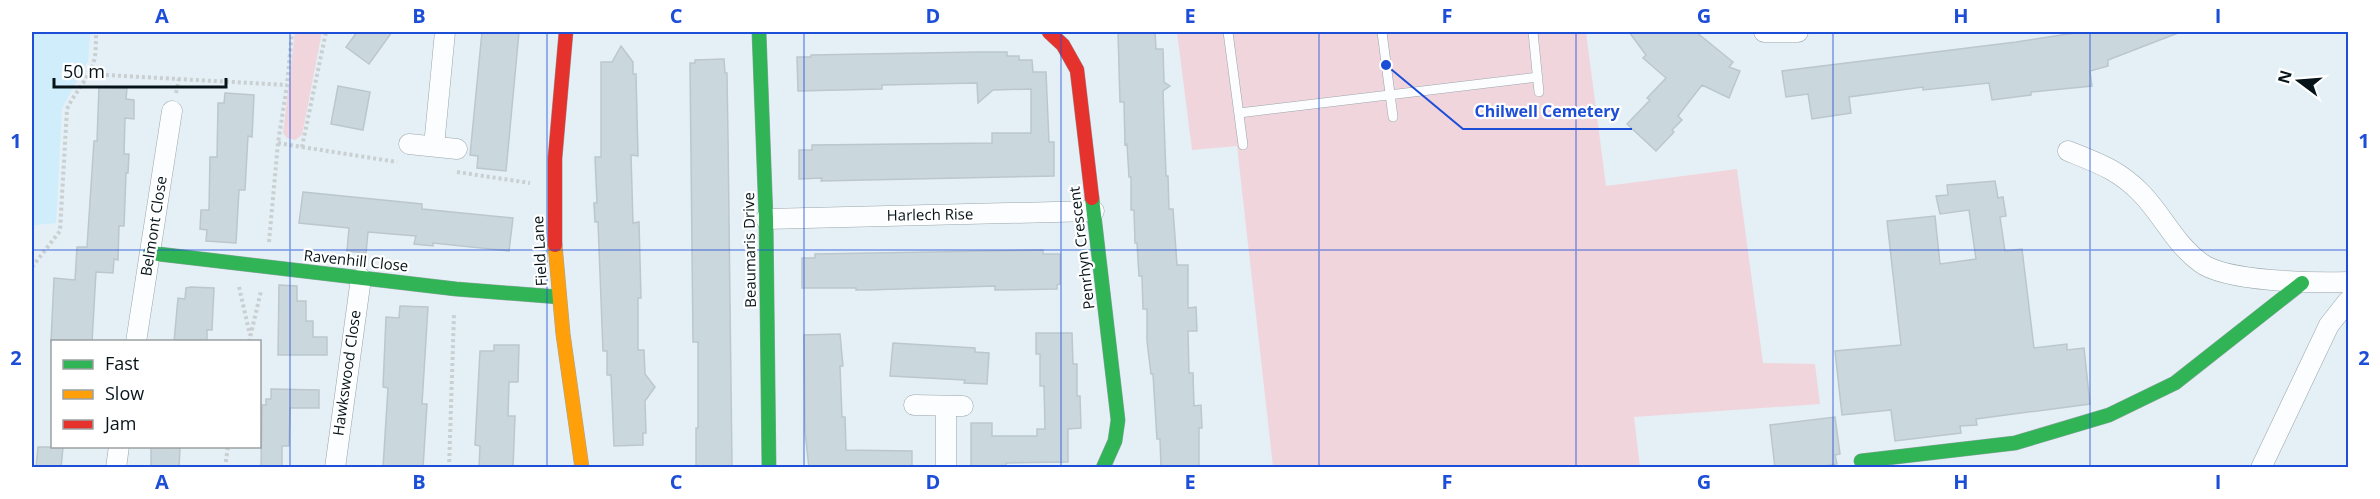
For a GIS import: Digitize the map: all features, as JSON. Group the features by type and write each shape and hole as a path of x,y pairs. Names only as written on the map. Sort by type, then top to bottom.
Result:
{"street":[{"path":"434,146 445,32"},
{"name":"Field Lane","path":"566,32 554,187 564,353 582,468"},
{"name":"Beaumaris Drive","path":"759,32 766,219 769,468"},
{"name":"Penrhyn Crescent","path":"1049,32 1064,45 1077,70 1118,420 1115,441 1103,468"},
{"path":"1764,32 1798,32"},
{"name":"Belmont Close","path":"136,340 172,111"},
{"path":"409,144 457,148"},
{"path":"2068,151 2112,168 2142,194 2178,243 2202,265 2226,274 2302,283 2349,282"},
{"name":"Harlech Rise","path":"766,219 1094,211"},
{"name":"Ravenhill Close","path":"150,253 456,289 559,297"},
{"name":"Hawkswood Close","path":"335,468 361,278"},
{"path":"1861,461 2015,443 2109,415 2175,383 2302,283"},
{"path":"2260,468 2329,325 2349,301"},
{"path":"914,405 954,406 946,468"},
{"path":"116,468 119,448"}],"lane":[{"path":"1228,32 1243,145"},
{"path":"1382,32 1393,117"},
{"path":"1533,32 1539,92"},
{"path":"1239,113 1538,77"}],"path":[{"path":"32,267 60,231 68,109 73,95 88,74 95,58 96,32"},
{"path":"250,339 267,268 278,143 292,32"},
{"path":"278,143 302,147 326,32"},
{"path":"88,74 287,85"},
{"path":"234,264 250,339"},
{"path":"449,468 456,289"},
{"path":"225,468 228,448"}],"shaded area":[{"path":"32,32 90,32 88,61 62,108 56,223 35,225 32,239"},
{"path":"295,32 322,32 302,135 295,140 287,138 283,133"},
{"path":"1177,32 1586,32 1606,186 1737,169 1763,363 1815,364 1820,404 1634,417 1640,467 1273,467 1237,146 1192,150"}],"building":[{"path":"357,32 392,32 369,64 346,47"},
{"path":"482,32 519,32 506,171 477,168 478,156 470,155"},
{"path":"1118,32 1155,32 1156,49 1163,49 1164,82 1170,86 1163,91 1166,176 1168,176 1169,209 1173,209 1177,265 1188,265 1188,308 1196,307 1197,331 1188,331 1189,373 1193,373 1194,406 1201,405 1199,468 1161,468 1153,374 1151,374 1147,341 1147,309 1143,309 1142,276 1139,276 1137,243 1135,243 1134,210 1131,210 1131,177 1129,177 1127,144 1125,145 1124,102 1120,102"},
{"path":"1629,32 1696,32 1733,62 1729,67 1740,71 1729,98 1702,85 1678,116 1682,120 1672,130 1674,132 1656,151 1627,124 1650,100 1647,98 1666,78 1643,58 1646,55"},
{"path":"2081,32 2178,33 2108,60 2108,66 2090,71 2092,86 2031,92 2031,95 1992,100 1989,83 1923,90 1923,87 1849,97 1851,113 1812,119 1808,94 1786,97 1782,71"},
{"path":"621,46 633,62 633,74 636,74 638,156 631,155 633,223 639,222 641,298 638,298 638,350 644,350 645,374 655,387 645,401 646,433 643,433 643,445 614,446 611,375 607,375 607,351 603,351 598,222 595,222 594,203 597,203 595,157 601,157 601,62 612,62"},
{"path":"1007,52 1007,56 1019,56 1019,60 1032,60 1033,72 1046,72 1049,142 1054,142 1054,176 821,181 822,178 799,179 799,150 812,150 812,145 992,143 992,133 1031,133 1031,89 993,90 978,103 977,83 882,85 882,89 798,91 797,57"},
{"path":"724,59 725,73 727,73 732,467 696,467 698,342 693,342 690,63 695,63 695,60"},
{"path":"338,86 370,92 363,130 331,124"},
{"path":"99,87 127,88 126,99 134,100 134,119 125,118 124,154 129,154 124,226 119,226 118,260 114,259 113,273 96,272 92,340 51,340 54,278 75,280 77,247 87,247 94,141 97,141"},
{"path":"225,93 254,95 252,137 248,136 245,190 239,190 236,243 206,241 207,230 200,229 201,210 209,210 210,157 217,157 218,103 224,103"},
{"path":"1995,181 1998,198 2003,197 2006,216 2000,217 2005,251 2022,249 2034,348 2067,344 2067,350 2084,348 2090,404 1976,419 1977,425 1960,426 1961,433 1895,441 1891,410 1842,415 1835,351 1901,345 1887,221 1935,216 1940,264 1976,259 1969,210 1940,214 1936,196 1948,195 1947,185"},
{"path":"303,192 422,204 422,209 513,218 509,251 433,243 433,246 414,244 416,236 368,232 366,253 347,251 349,228 299,223"},
{"path":"1043,250 1043,254 1060,254 1060,284 1057,285 1057,289 995,290 995,286 867,290 802,288 802,258 815,258 815,254"},
{"path":"279,285 297,286 297,301 306,301 306,321 313,321 313,337 327,337 327,355 278,355"},
{"path":"186,288 214,288 212,330 207,330 207,340 174,340 178,298 185,299"},
{"path":"400,306 428,307 422,404 427,404 423,468 383,468 388,388 383,387 386,317 399,318"},
{"path":"1036,333 1072,333 1073,364 1077,364 1077,396 1080,396 1081,428 1068,429 1068,462 1006,463 1006,468 971,468 971,423 992,423 992,436 1037,436 1037,429 1045,429 1044,386 1040,386 1040,354 1036,354"},
{"path":"840,334 843,366 840,366 842,417 845,417 846,450 912,451 912,468 809,468 805,432 804,335"},
{"path":"893,343 975,348 975,352 989,353 987,384 964,383 965,380 890,376"},
{"path":"494,345 519,345 518,382 509,382 508,416 515,416 513,468 479,468 480,446 475,445 480,351 494,351"},
{"path":"271,389 319,390 319,408 290,408 289,446 282,446 282,468 261,468 262,405 266,405 266,399 271,399"},
{"path":"1835,417 1840,454 1835,455 1837,464 1810,468 1775,468 1770,425"},
{"path":"38,447 63,448 61,468 36,468"},
{"path":"151,448 180,448 179,468 151,468"}],"traffic: fast":[{"path":"759,32 766,219 769,468"},
{"path":"1092,198 1118,420 1115,441 1103,468"},
{"path":"150,253 456,289 559,297"},
{"path":"1861,461 2015,443 2109,415 2175,383 2302,283"}],"traffic: slow":[{"path":"555,245 563,334 582,468"}],"traffic: jam":[{"path":"555,245 555,158 566,32"},
{"path":"1049,32 1063,45 1077,70 1092,198"}],"place":[{"name":"Chilwell Cemetery","path":"1386,65"}]}
